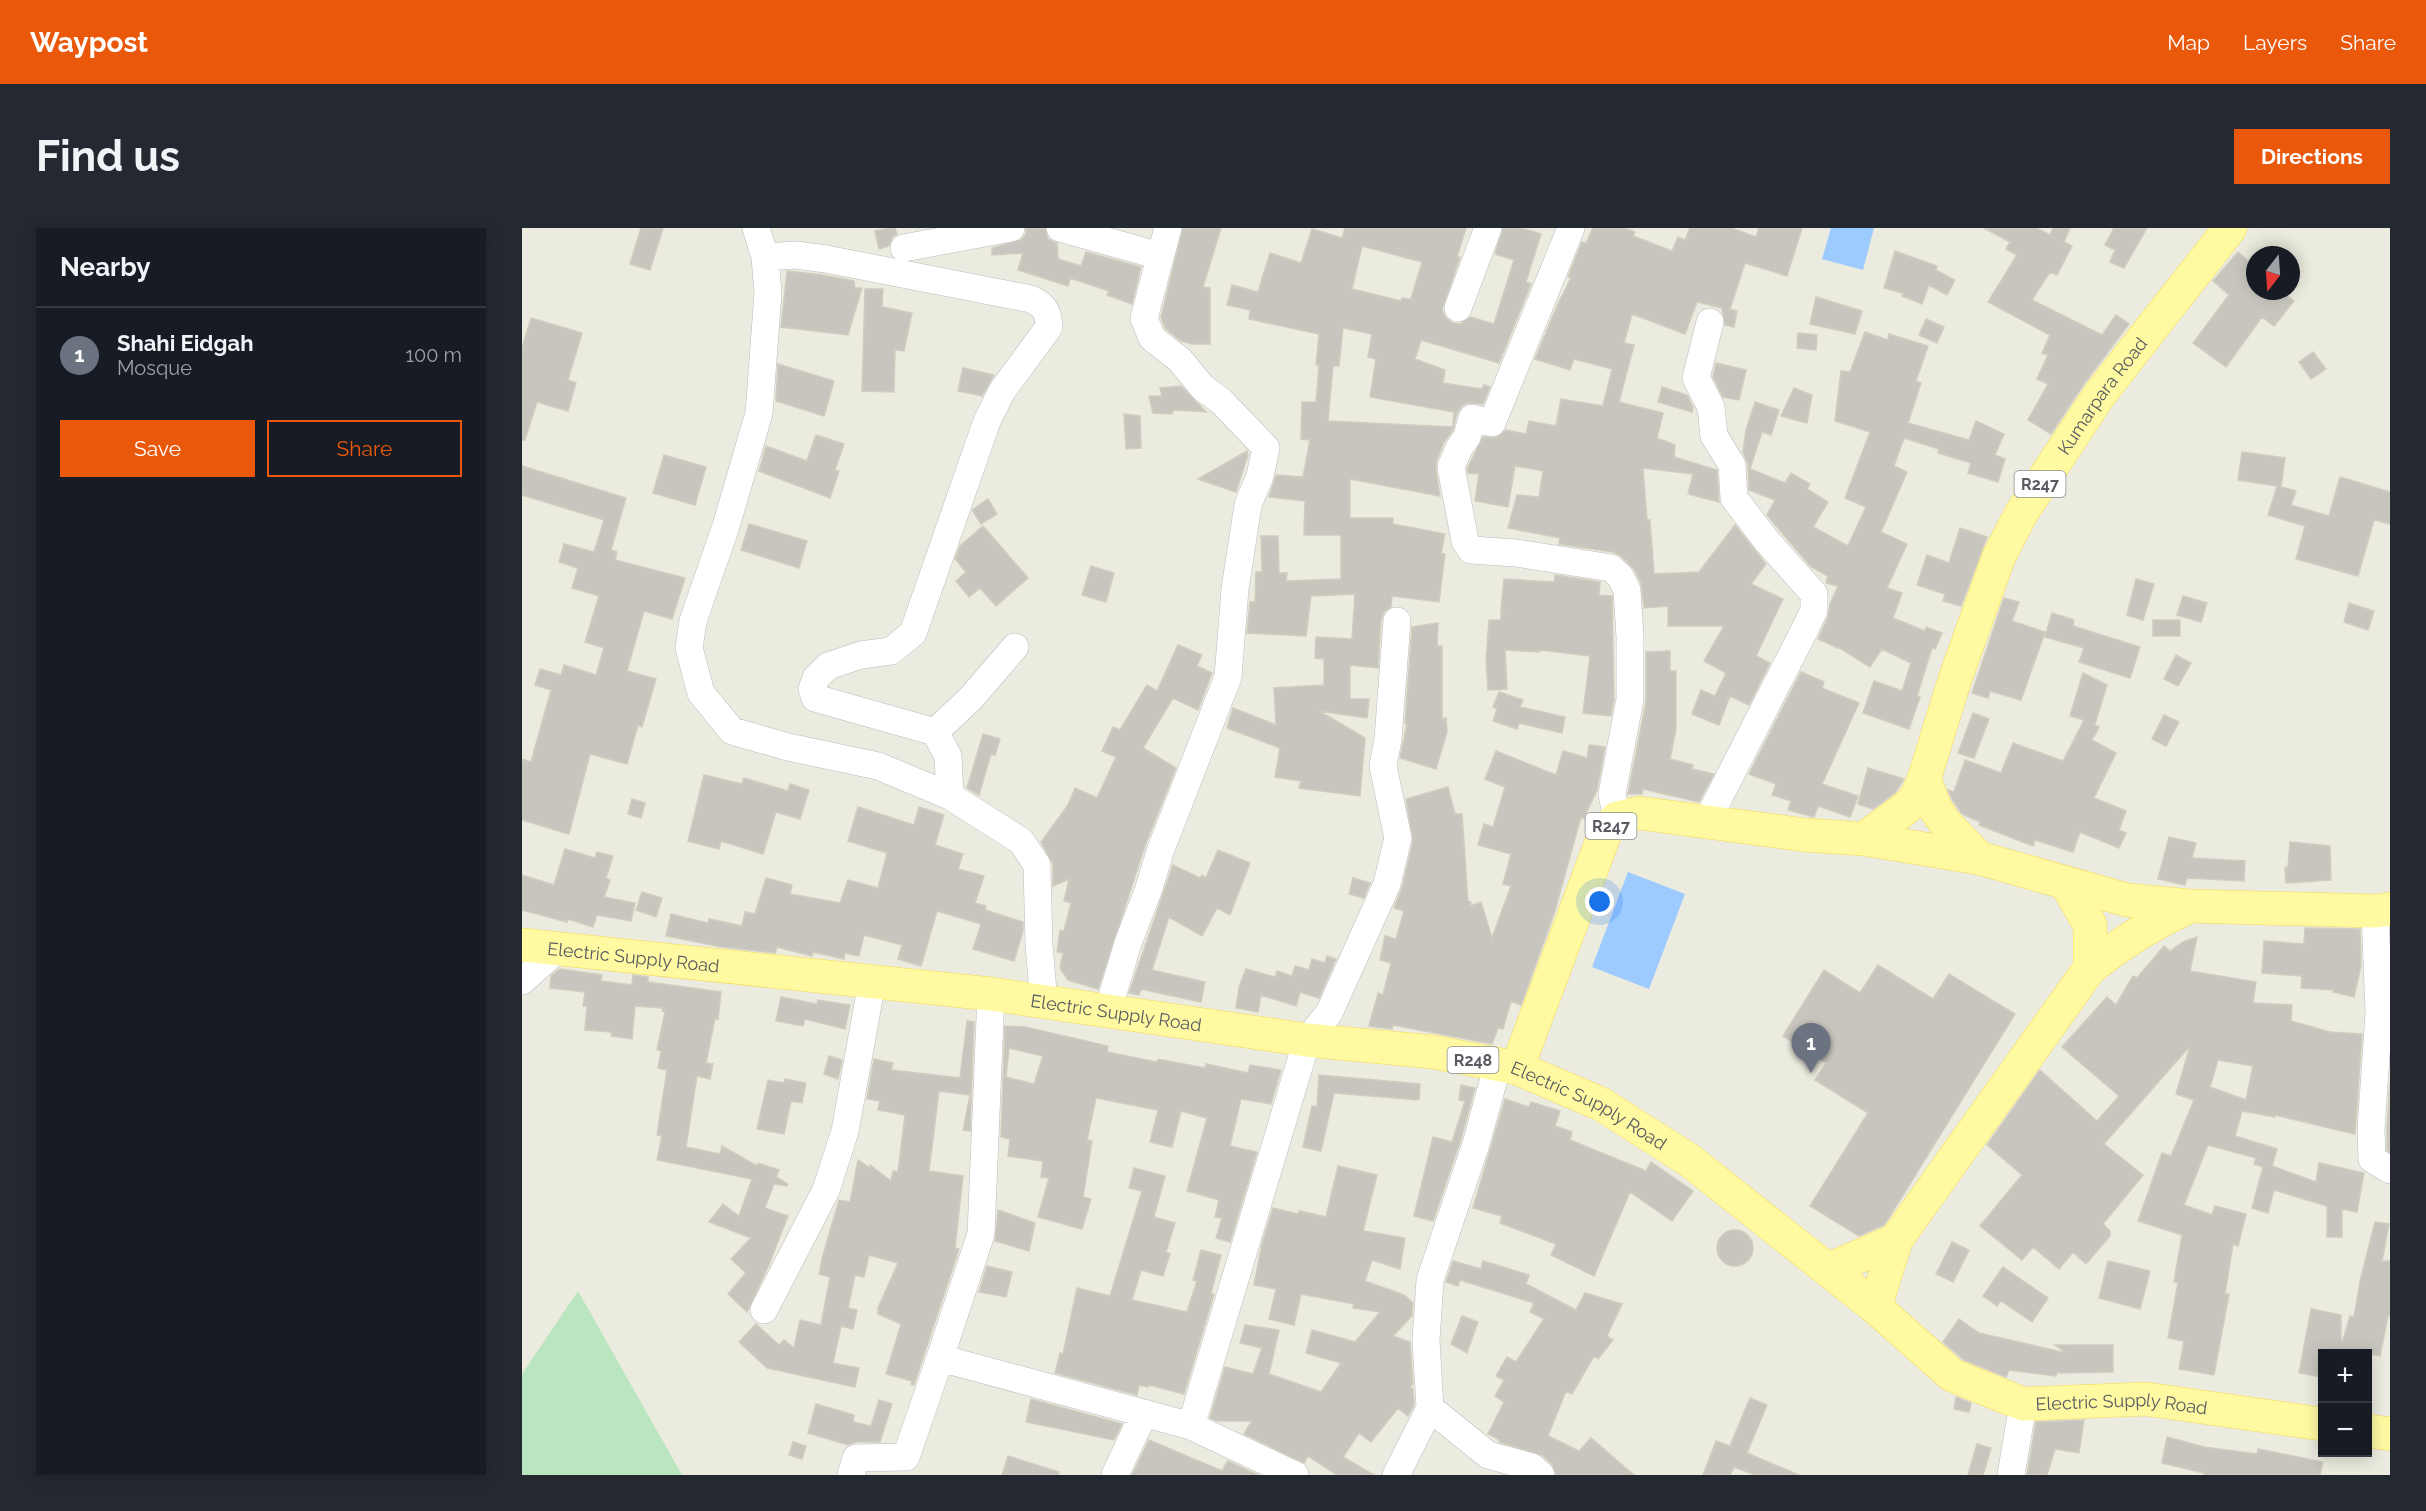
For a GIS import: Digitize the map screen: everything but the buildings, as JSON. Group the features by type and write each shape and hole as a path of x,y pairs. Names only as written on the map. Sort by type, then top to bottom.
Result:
{"main road":[{"name":"Kumarpara Road","path":"1924,780 1954,679 1995,567 2022,512 2100,394 2230,228"},
{"name":"R247","path":"1507,1066 1605,833 1617,818 1639,813 1805,835 1864,839 1907,807 1916,798 1924,780"},
{"path":"1924,780 1936,810 1946,824 1979,858"},
{"path":"1864,839 1979,858 2127,900 2190,906 2382,910"},
{"path":"2066,883 2090,925 2090,968"},
{"path":"1875,1307 1896,1240 2090,968 2118,945 2149,925 2190,906"},
{"name":"Electric Supply Road","path":"522,945 992,994 1107,1013 1307,1040 1434,1052 1507,1066 1601,1104 1689,1160 1875,1307 1952,1375 2023,1404 2145,1399 2318,1423"},
{"path":"1828,1270 1896,1240"},
{"path":"2372,1432 2390,1434"}],"street":[{"path":"756,228 765,257 768,293 759,413 726,526 691,630 689,648 701,693 732,731 788,747 878,766 950,796 1021,841 1037,865 1044,1003"},
{"path":"826,259 903,238 1011,228"},
{"path":"1060,228 1160,256"},
{"path":"1107,1013 1128,943 1161,849 1228,677 1235,589 1248,505 1260,476 1266,448 1221,401 1203,388 1180,360 1152,338 1144,318 1168,228"},
{"path":"1458,308 1488,228"},
{"path":"1571,228 1492,423 1472,418 1467,437 1459,448 1451,467 1465,541 1472,549 1516,553 1611,568 1620,576 1627,590 1630,699 1612,794 1617,818"},
{"path":"765,257 796,255 826,259 1031,300 1044,305 1048,314 1049,327 1002,391 987,421 913,633 891,651 861,656 828,666 816,678 812,689 815,698 936,732 948,756 950,796"},
{"path":"1707,821 1814,610 1814,594 1766,540 1734,498 1732,465 1714,436 1711,407 1696,378 1710,322"},
{"path":"1191,1425 1307,1040 1329,1013 1387,884 1398,838 1383,766 1389,727 1397,621"},
{"path":"936,732 971,699 1015,647"},
{"path":"2382,910 2379,1013 2383,1032 2371,1130 2372,1159 2390,1170"},
{"path":"522,981 558,949"},
{"path":"764,1310 826,1190 842,1141 872,982"},
{"path":"851,1475 856,1458 906,1457 981,1234 992,994"},
{"path":"1396,1475 1430,1408 1426,1340 1431,1280 1476,1144 1507,1066"},
{"path":"940,1358 1191,1425 1294,1475"},
{"path":"2011,1475 2023,1404"},
{"path":"1430,1408 1488,1455 1532,1467 1541,1475"},
{"path":"1115,1475 1144,1413"}],"green space":[{"path":"578,1291 682,1475 522,1475 522,1374"}],"water":[{"path":"1831,228 1874,228 1863,270 1822,259"},
{"path":"1628,872 1685,894 1649,989 1592,967"}],"place":[{"name":"Shahi Eidgah","path":"1811,1073"}]}
